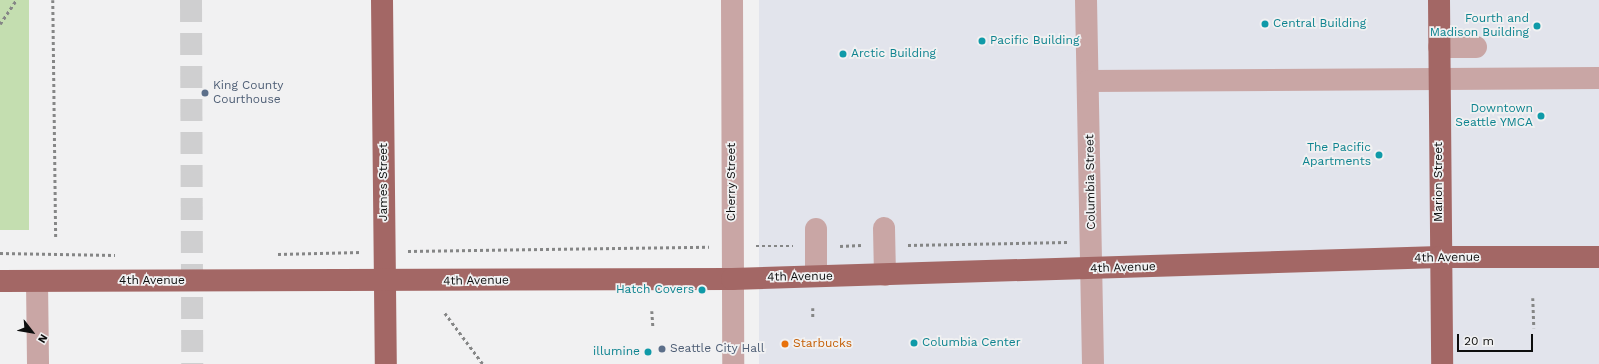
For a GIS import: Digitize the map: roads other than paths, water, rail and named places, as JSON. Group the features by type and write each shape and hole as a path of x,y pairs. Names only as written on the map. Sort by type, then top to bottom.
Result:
{"main road":[{"name":"James Street","path":"382,0 386,364"},
{"name":"Marion Street","path":"1439,0 1442,364"},
{"name":"4th Avenue","path":"0,281 732,279 1440,257 1599,257"}],"street":[{"name":"Cherry Street","path":"732,0 733,364"},
{"name":"Columbia Street","path":"1086,0 1093,268 1093,364"},
{"path":"1439,47 1476,47"},
{"path":"1088,81 1439,77 1599,78"},
{"path":"884,228 885,275"},
{"path":"816,229 816,276"},
{"path":"37,281 38,364"}],"tunnel":[{"path":"191,0 192,364"}],"place":[{"name":"Central Building","path":"1265,24"},
{"name":"Fourth and Madison Building","path":"1537,26"},
{"name":"Pacific Building","path":"982,41"},
{"name":"Arctic Building","path":"843,54"},
{"name":"King County Courthouse","path":"205,93"},
{"name":"Downtown Seattle YMCA","path":"1541,116"},
{"name":"The Pacific Apartments","path":"1379,155"},
{"name":"Hatch Covers","path":"702,290"},
{"name":"Columbia Center","path":"914,343"},
{"name":"Starbucks","path":"785,344"},
{"name":"Seattle City Hall","path":"662,349"},
{"name":"illumine","path":"648,352"}]}
